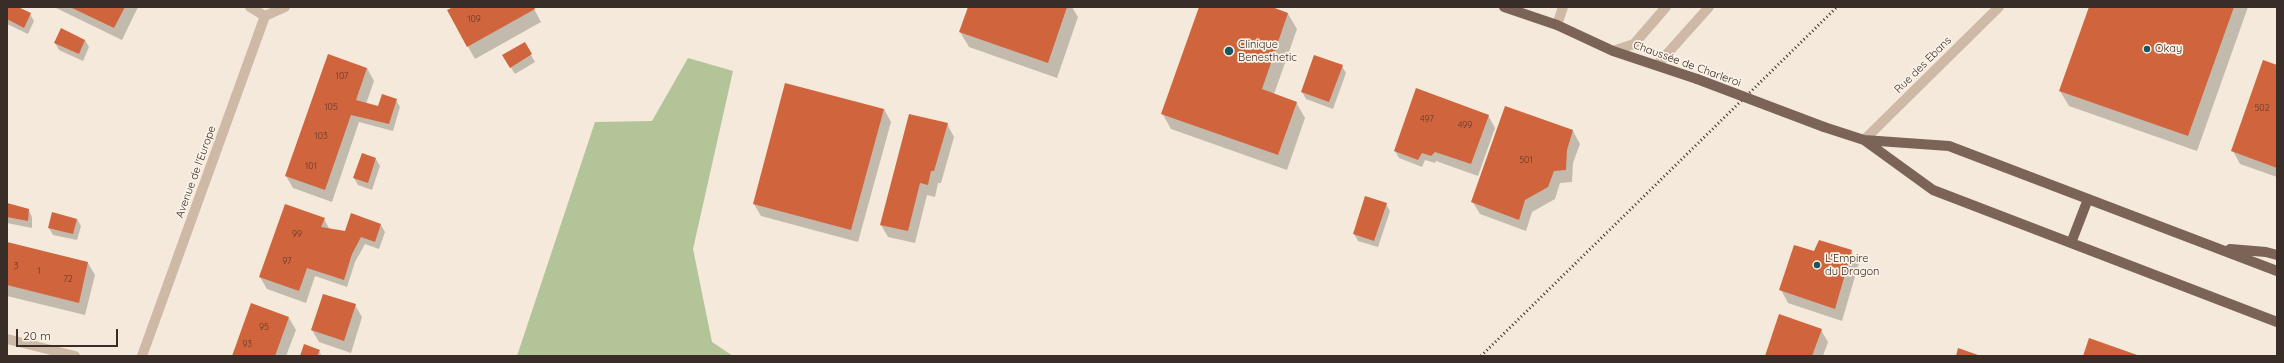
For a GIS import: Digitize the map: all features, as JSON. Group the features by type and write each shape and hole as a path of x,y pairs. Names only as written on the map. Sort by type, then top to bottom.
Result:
{"main road":[{"name":"Chaussée de Charleroi","path":"1504,7 1557,26 1613,51 1697,79 1824,127 1864,140"},
{"path":"1864,140 1950,146 2277,271"},
{"path":"1864,140 1933,190 2277,322"},
{"path":"2071,243 2088,199"},
{"path":"2218,248 2266,252 2277,255"}],"street":[{"path":"250,7 265,16 285,7"},
{"path":"1557,26 1563,7"},
{"path":"1613,51 1634,44 1666,7"},
{"path":"1656,65 1710,7"},
{"name":"Rue des Ebans","path":"1864,140 1999,7"},
{"name":"Avenue de l'Europe","path":"142,356 265,16"},
{"path":"7,339 75,356"}],"green space":[{"path":"688,58 733,71 693,249 712,342 733,356 517,356 595,122 652,121"}],"building":[{"path":"7,7 18,7 31,13 24,28 7,19"},
{"path":"70,7 125,7 114,28"},
{"path":"453,7 534,7 535,9 467,47 447,10"},
{"path":"968,7 1067,7 1048,63 959,32"},
{"name":"Clinique Benesthetic","path":"1199,7 1272,7 1288,13 1262,89 1297,102 1278,155 1161,114"},
{"name":"Okay","path":"2089,7 2234,7 2188,136 2059,91"},
{"path":"61,28 85,40 79,54 54,43"},
{"path":"525,42 532,54 510,68 502,55"},
{"path":"328,54 367,68 356,100 378,106 382,94 397,99 389,124 351,115 325,190 285,176"},
{"path":"1314,55 1343,65 1329,102 1301,92"},
{"path":"2263,60 2277,65 2277,168 2231,151"},
{"path":"785,83 884,109 851,230 753,204"},
{"path":"1416,88 1489,115 1471,164 1435,152 1431,156 1422,153 1418,160 1394,151"},
{"path":"1505,106 1573,130 1567,150 1566,170 1554,171 1548,187 1525,200 1519,220 1471,202"},
{"path":"909,114 948,123 934,171 931,171 928,185 920,183 908,231 880,225"},
{"path":"362,153 376,158 368,183 353,178"},
{"path":"1365,196 1387,203 1374,241 1353,234"},
{"path":"7,203 29,209 28,221 7,217"},
{"path":"285,204 325,218 321,227 345,231 351,213 381,224 375,242 361,237 352,254 344,280 307,268 299,291 259,277"},
{"path":"52,212 77,219 73,234 48,228"},
{"name":"L'Empire du Dragon","path":"1819,240 1852,250 1835,309 1779,290 1794,245 1814,251"},
{"path":"7,242 88,262 79,303 7,285"},
{"path":"323,294 356,304 344,341 311,330"},
{"path":"251,303 289,317 275,356 232,356"},
{"path":"1779,314 1822,329 1812,356 1765,356"},
{"path":"2089,338 2140,356 2083,356"},
{"path":"304,344 320,350 317,356 300,356"},
{"path":"1958,348 1981,356 1956,356"}],"railway":[{"path":"1481,356 1837,7"}],"place":[{"name":"Okay","path":"2147,49"},
{"name":"Clinique Benesthetic","path":"1229,51"},
{"name":"L'Empire du Dragon","path":"1817,265"}]}
